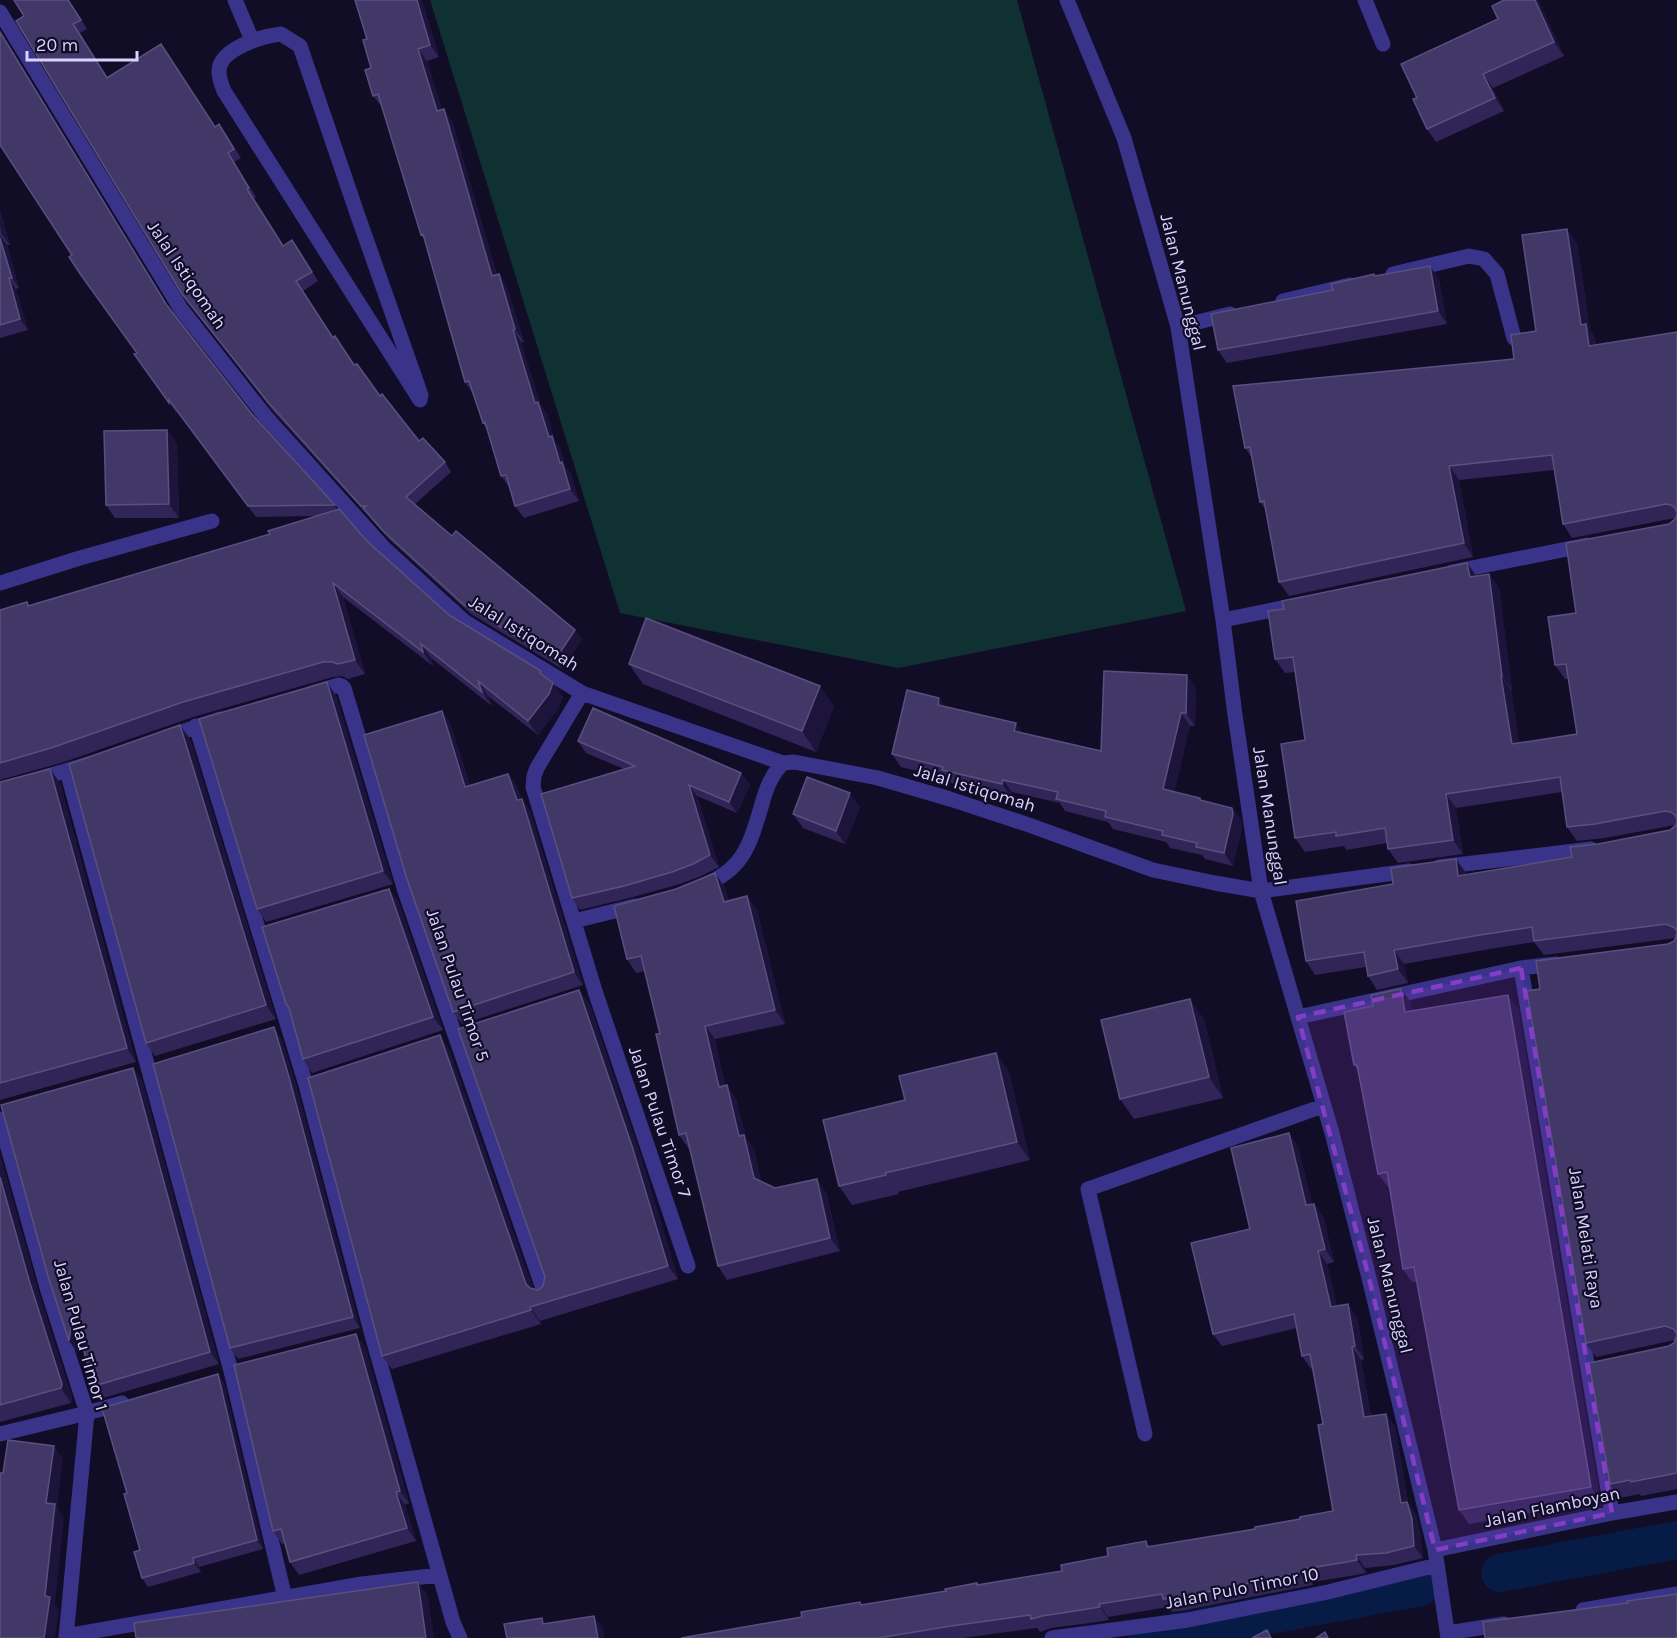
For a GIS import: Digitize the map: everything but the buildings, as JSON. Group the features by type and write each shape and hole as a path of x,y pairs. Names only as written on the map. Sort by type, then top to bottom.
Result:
{"street":[{"path":"236,0 252,40"},
{"name":"Jalan Manunggal","path":"1067,0 1124,138 1178,327 1223,620 1261,891 1332,1133 1368,1274 1437,1564 1448,1636"},
{"path":"1365,0 1383,44"},
{"name":"Jalal Istiqomah","path":"0,12 181,309 266,417 384,548 465,622 582,693 783,763 794,762 878,778 1029,825 1153,870 1215,884 1261,891 1473,862 1606,848"},
{"path":"281,34 300,46 421,395 420,400 224,91 218,72 222,62 232,52 252,40 281,34"},
{"path":"1271,304 1470,256 1484,259 1497,274 1514,338"},
{"path":"1178,327 1247,310"},
{"path":"0,583 212,521"},
{"path":"1440,575 1599,543"},
{"path":"1223,620 1314,601"},
{"name":"Jalan Pulau Timor 5","path":"303,695 342,686 345,691 400,893 461,1036 545,1294"},
{"name":"Jalan Pulau Timor 7","path":"582,693 537,768 533,787 574,921 590,992 688,1266"},
{"path":"153,741 239,714"},
{"path":"196,726 266,933 283,1027 312,1083 367,1336 453,1622 460,1638"},
{"path":"0,790 100,760"},
{"path":"682,892 713,882 735,867 750,843 766,791 775,771 783,763"},
{"path":"67,771 231,1371 285,1598"},
{"path":"574,921 651,902"},
{"path":"1298,1017 1521,968 1565,962"},
{"name":"Jalan Melati Raya","path":"1521,968 1594,1368 1612,1514"},
{"path":"437,1042 461,1036"},
{"path":"1145,1434 1088,1189 1323,1106"},
{"name":"Jalan Pulau Timor 1","path":"0,1119 48,1291 87,1413 66,1637"},
{"path":"0,1434 131,1401"},
{"name":"Jalan Flamboyan","path":"1437,1564 1505,1537 1677,1502"},
{"name":"Jalan Pulo Timor 10","path":"1052,1638 1188,1620 1328,1592 1437,1564"},
{"path":"66,1637 362,1584 440,1575"},
{"path":"1574,1611 1677,1594"},
{"path":"1448,1636 1516,1621"}],"highlighted area":[{"path":"1521,968 1612,1513 1435,1550 1368,1274 1298,1017"}],"green space":[{"path":"430,0 1017,0 1186,611 898,668 620,613"}],"waterway":[{"path":"1500,1573 1677,1540"},
{"path":"1146,1638 1420,1587"}]}
